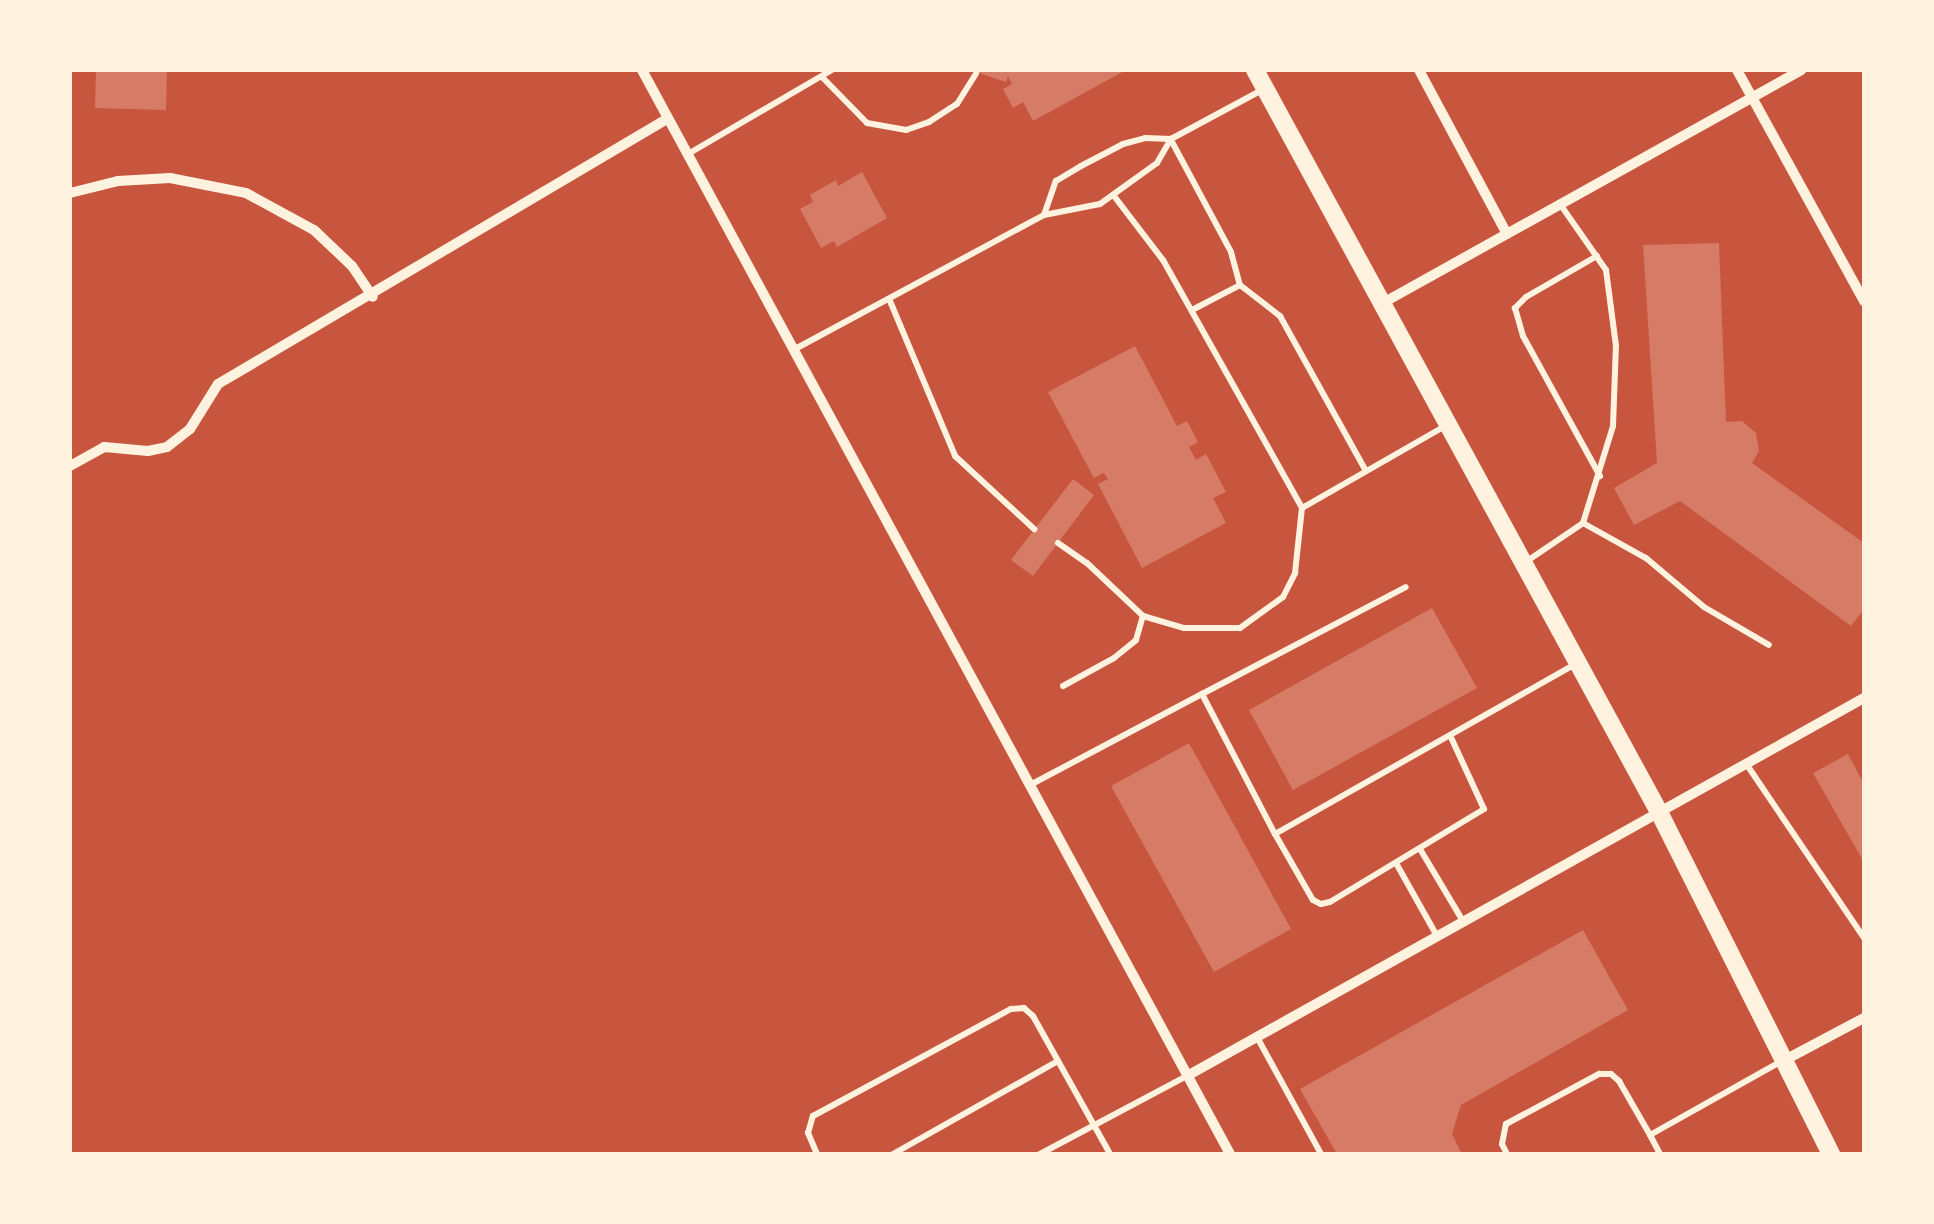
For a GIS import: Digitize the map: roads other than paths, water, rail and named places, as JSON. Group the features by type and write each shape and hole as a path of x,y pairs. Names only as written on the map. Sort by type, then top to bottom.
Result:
{"main road":[{"path":"1255,70 1658,812 1830,1154"}],"street":[{"path":"642,70 1230,1154"},
{"path":"1419,70 1507,234"},
{"path":"1736,70 1864,300"},
{"path":"1381,304 1802,70"},
{"path":"70,466 104,447 148,452 167,447 190,430 218,384 667,119"},
{"path":"70,193 118,181 170,178 246,192 314,230 352,266 373,296"},
{"path":"1187,1076 1658,812 1862,704"},
{"path":"1783,1061 1864,1018"}],"lane":[{"path":"687,155 832,70"},
{"path":"823,78 867,123 906,130 929,122 957,104 976,73"},
{"path":"1044,215 1056,182 1081,166 1123,144 1171,139 1265,88"},
{"path":"795,349 890,302 1044,215 1100,204 1158,163 1171,139"},
{"path":"1171,139 1231,252 1240,285 1280,316 1366,470"},
{"path":"1058,543 1087,563 1143,616 1208,630 1240,628 1283,597 1295,574 1302,508 1163,260 1114,196"},
{"path":"1523,564 1583,523 1613,426 1616,346 1611,293 1597,256 1560,204"},
{"path":"1597,256 1526,297 1515,308 1523,336 1600,476"},
{"path":"1192,310 1240,285"},
{"path":"890,302 955,456 1034,529"},
{"path":"1302,508 1448,425"},
{"path":"1583,523 1646,558 1704,607 1769,646"},
{"path":"1030,785 1406,587"},
{"path":"1063,686 1114,658 1136,640 1143,616"},
{"path":"1276,834 1578,663"},
{"path":"1202,694 1276,834 1321,904 1484,810 1450,735"},
{"path":"1746,764 1864,938"},
{"path":"1420,849 1463,922"},
{"path":"1396,863 1437,936"},
{"path":"817,1154 808,1132 813,1116 1011,1009 1024,1008 1033,1016 1110,1154"},
{"path":"1257,1037 1321,1154"},
{"path":"893,1154 1058,1061"},
{"path":"1650,1135 1783,1061"},
{"path":"1507,1154 1502,1144 1506,1124 1600,1074 1610,1074 1620,1081 1660,1154"},
{"path":"1040,1154 1187,1076"}]}
